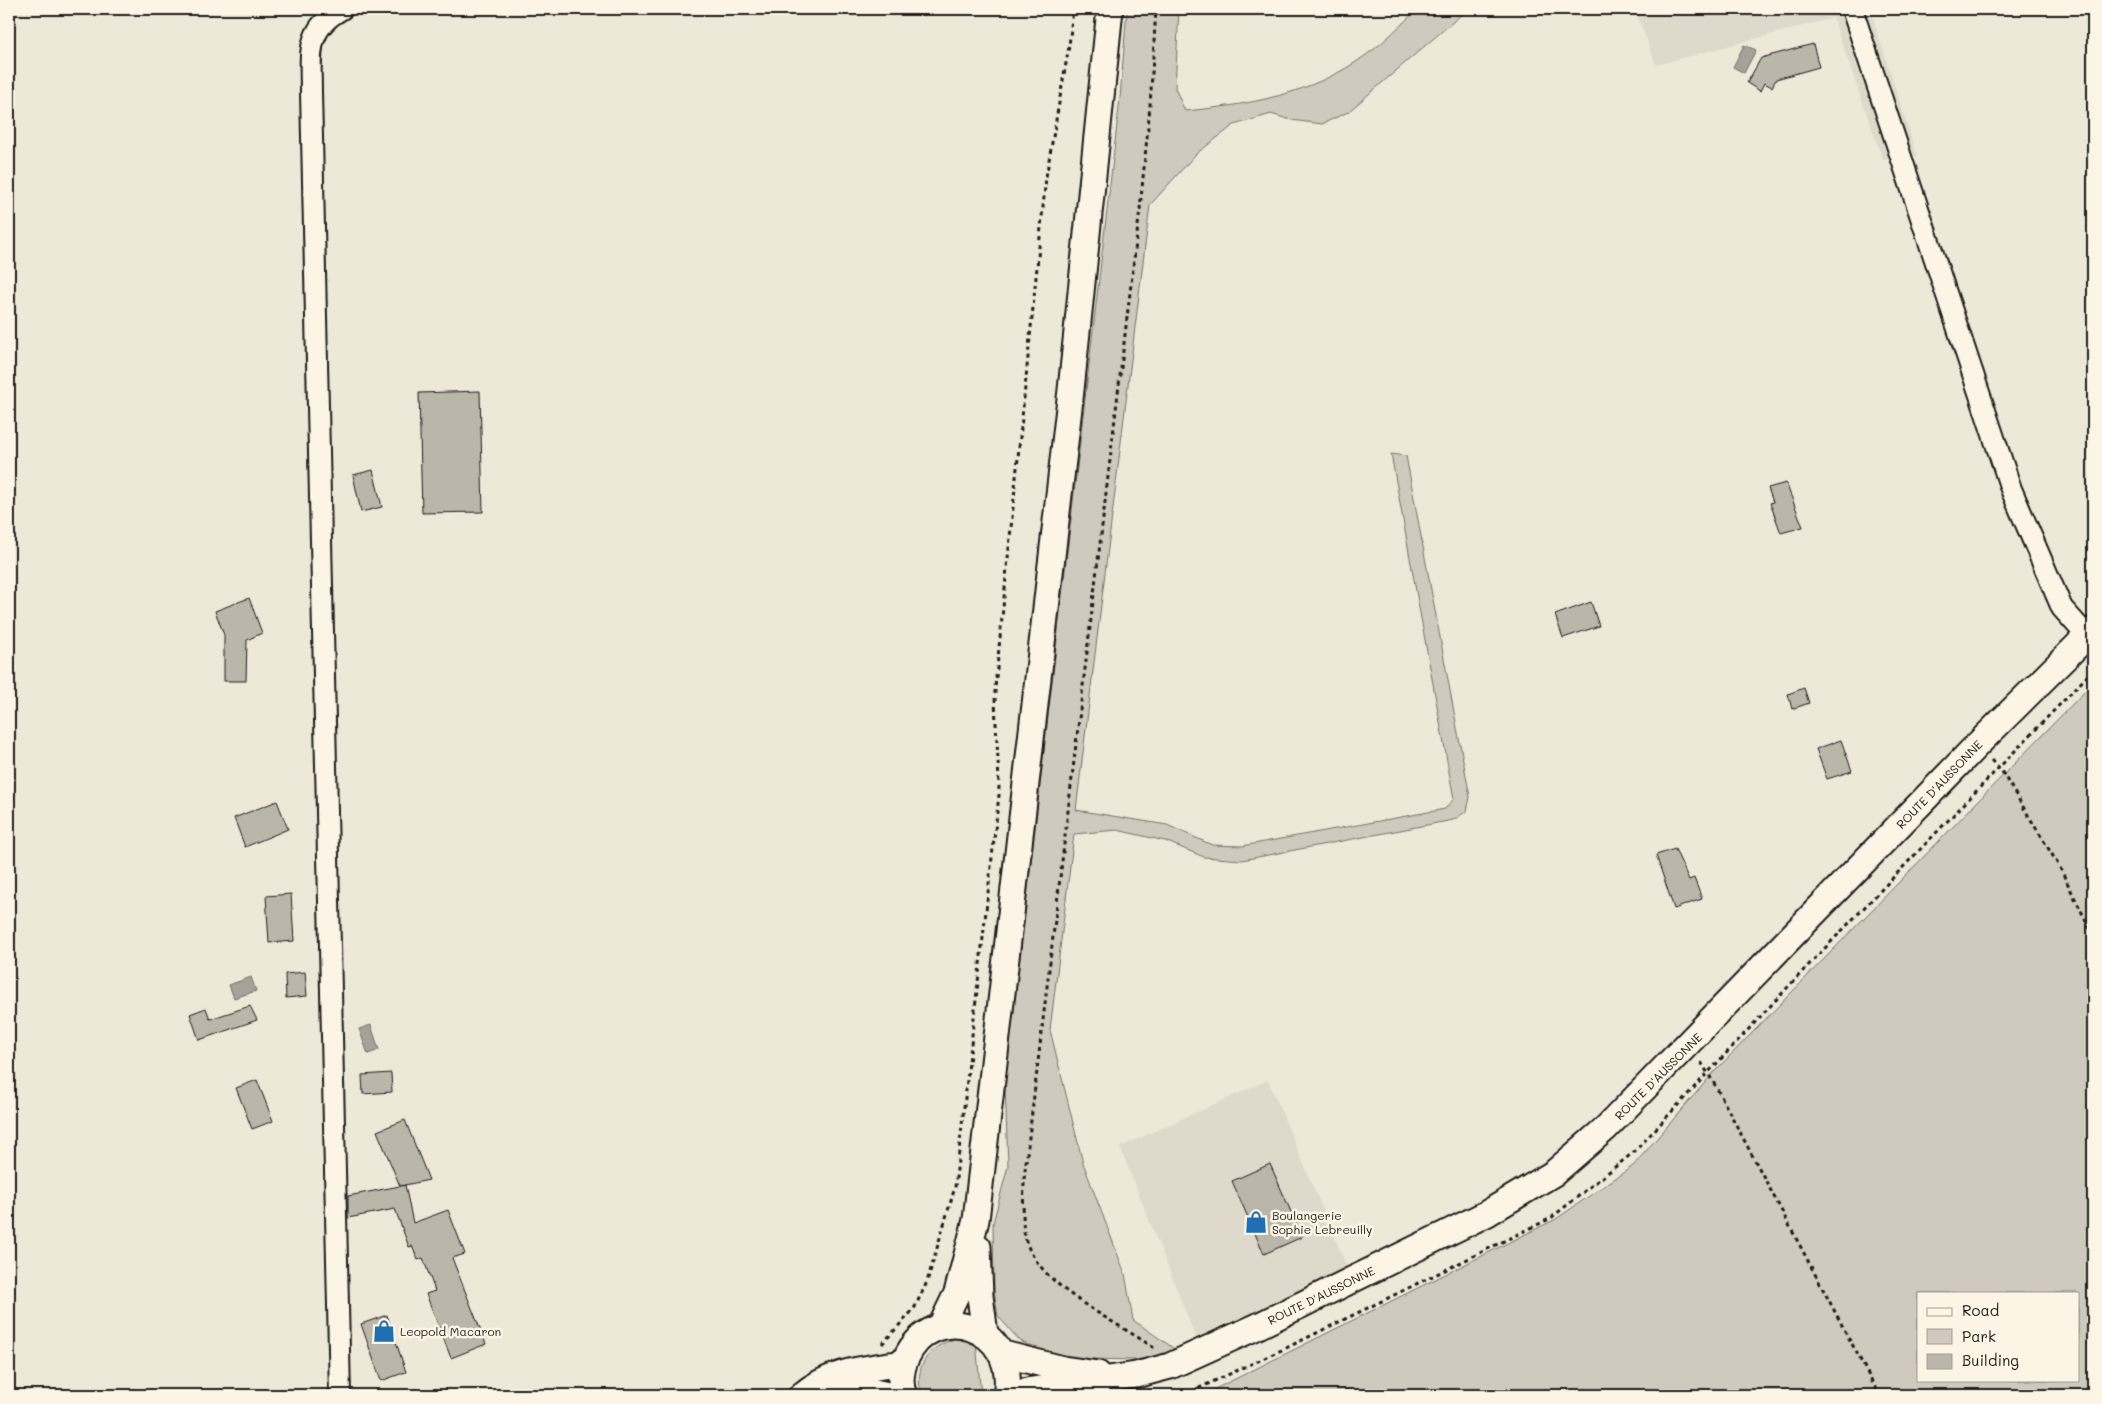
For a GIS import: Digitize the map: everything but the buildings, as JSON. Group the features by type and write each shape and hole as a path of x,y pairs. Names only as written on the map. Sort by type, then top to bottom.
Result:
{"main road":[{"path":"941,1326 958,1293 976,1220 1071,390 1110,9"},
{"name":"ROUTE D'AUSSONNE","path":"1010,1395 1032,1390 1120,1378 1170,1366 1254,1328 1486,1214 1554,1173 1606,1128 1977,745 2090,633"},
{"path":"976,1220 980,1296 985,1334"},
{"path":"904,1395 901,1377 903,1363 911,1347 924,1334 941,1326 964,1326 985,1334 995,1343 1008,1368 1006,1395"},
{"name":"ROUTE D'AUSSONNE","path":"1002,1354 1063,1369 1120,1378"},
{"path":"802,1395 816,1383 833,1375 903,1363"},
{"path":"818,1395 860,1389 888,1395"}],"street":[{"path":"340,1395 310,92 311,54 316,32 326,19 342,9"},
{"path":"1852,9 2011,489 2062,608 2090,633"}],"path":[{"path":"880,1346 914,1309 927,1282 955,1187 999,795 999,764 995,724 998,659 1046,177 1070,46 1073,9"},
{"path":"1156,9 1150,106 1140,209 1024,1179 1024,1234 1040,1266 1047,1273 1069,1292 1162,1354 1170,1366"},
{"path":"1707,1072 2093,670"},
{"path":"1977,745 1998,768 2059,866 2093,935"},
{"path":"1687,1046 1707,1072 1879,1395"}],"shaded area":[{"path":"1635,9 1870,9 1917,156 1883,160 1833,18 1656,65"},
{"path":"1744,45 1756,50 1744,73 1733,67"},
{"path":"251,977 256,991 234,998 229,985"},
{"path":"371,1025 379,1050 368,1054 359,1029"},
{"path":"1268,1080 1348,1269 1198,1343 1120,1147"}],"green space":[{"path":"1127,9 1179,9 1175,88 1185,111 1256,101 1302,88 1346,68 1366,55 1418,9 1468,9 1348,112 1322,124 1291,120 1271,114 1234,125 1196,154 1150,205 1076,810 1167,825 1212,845 1242,846 1445,809 1454,799 1391,454 1406,456 1470,797 1467,811 1453,820 1242,860 1204,857 1165,841 1117,830 1074,834 1050,1030 1083,1163 1125,1274 1133,1320 1179,1352 1136,1360 1051,1358 1019,1340 998,1316 994,1290 993,1223 1008,1166 1005,1085 1120,99"},
{"path":"2093,683 2093,1395 1203,1395 1556,1219 1633,1166 1715,1071"},
{"path":"955,1339 976,1343 981,1395 922,1395 920,1376 921,1367 925,1360 937,1347"}],"place":[{"name":"Boulangerie Sophie Lebreuilly","path":"1256,1222"},
{"name":"Leopold Macaron","path":"384,1331"}]}
